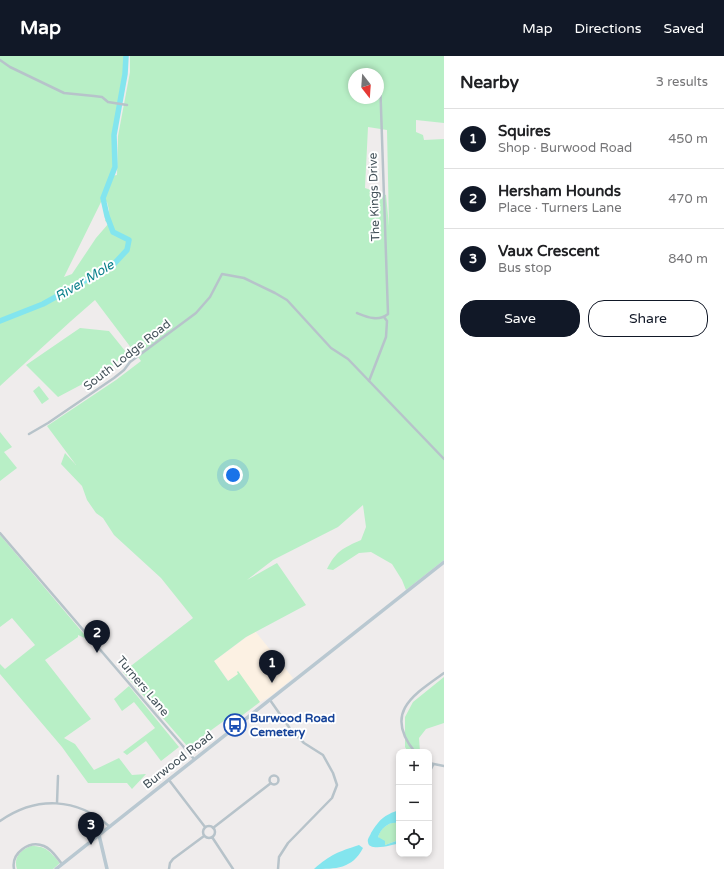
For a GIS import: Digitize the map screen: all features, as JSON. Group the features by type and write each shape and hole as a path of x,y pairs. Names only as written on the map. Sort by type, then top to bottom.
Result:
{"street":[{"path":"0,60 10,67 64,93 102,97 108,102 127,105"},
{"name":"The Kings Drive","path":"369,381 386,337 388,314 381,104"},
{"name":"South Lodge Road","path":"29,434 108,383 124,370 130,362 196,313 210,297 222,274 244,278 275,292 287,300 331,348 348,359 369,381"},
{"path":"357,313 375,318 384,317 388,314"},
{"path":"384,317 387,321"},
{"path":"369,381 444,459"},
{"name":"Turners Lane","path":"0,532 194,760"},
{"name":"Burwood Road","path":"56,869 444,562"},
{"path":"413,749 403,732 400,722 402,714 408,702 444,673"},
{"path":"270,700 291,730 304,743 323,755 333,773 337,785 332,798 288,843 279,857 278,869"},
{"path":"433,764 444,766"},
{"path":"56,803 58,776"},
{"path":"169,780 206,827 209,826 213,828"},
{"path":"213,828 271,783"},
{"path":"0,821 29,806 43,803 56,803 71,806 90,813 101,819 110,827"},
{"path":"204,836 202,831 206,827"},
{"path":"212,837 214,833 213,828"},
{"path":"100,835 107,869"},
{"path":"204,836 208,838 212,837"},
{"path":"169,869 173,859 204,836"},
{"path":"212,837 234,869"},
{"path":"14,869 14,860 17,855 26,847 35,844 48,848 62,864"}],"shaded area":[{"path":"255,631 293,678 271,696 249,709 214,661"}],"green space":[{"path":"0,56 126,56 125,74 114,135 115,167 112,176 117,175 118,136 130,72 130,56 444,56 444,123 416,120 416,132 423,135 424,140 444,139 444,560 406,590 402,580 392,564 371,552 359,553 333,570 327,569 337,554 349,545 361,540 366,527 363,505 338,527 273,560 247,580 277,563 306,605 246,637 214,661 228,681 238,674 238,671 260,702 236,720 232,715 188,747 123,672 193,618 161,578 114,535 103,518 96,513 87,500 82,486 61,464 65,453 76,465 47,426 116,380 141,361 95,300 0,386","holes":["368,127 387,130 389,226 386,195 365,188","102,200 107,202 109,210 105,221 109,223 96,238 72,274 64,277"]},
{"path":"80,328 109,331 126,352 109,370 58,397 26,365"},
{"path":"39,386 49,399 42,404 33,391"},
{"path":"0,432 12,447 4,452 17,468 0,481"},
{"path":"0,535 89,640 78,635 78,637 45,660 91,719 64,738 75,744 94,770 119,758 132,775 146,774 132,789 127,783 88,783 62,747 0,674 0,664 5,669 35,645 12,618 0,627"},
{"path":"444,677 444,723 426,729 419,738 420,749 406,749 405,717 413,702"},
{"path":"129,686 179,747 161,761 146,741 127,755 123,752 155,728 134,702 122,711 114,699"},
{"path":"396,822 396,841 385,845 378,837 384,827"},
{"path":"31,846 45,848 60,863 53,869 17,869 16,861 19,854"}],"water":[{"path":"396,811 396,823 386,826 378,837 385,841 385,845 396,841 396,844 382,847 372,847 369,845 368,841 371,833 379,821"},
{"path":"359,845 363,848 359,855 348,864 336,868 314,869 335,854"}],"waterway":[{"name":"River Mole","path":"0,321 43,304 113,265 127,250 129,240 113,232 107,216 103,198 115,167 114,135 125,74 126,56"}],"place":[{"name":"Hersham Hounds","path":"97,653"},
{"name":"Squires","path":"272,683"},
{"name":"Burwood Road Cemetery","path":"235,725"},
{"name":"Vaux Crescent","path":"91,845"}]}
